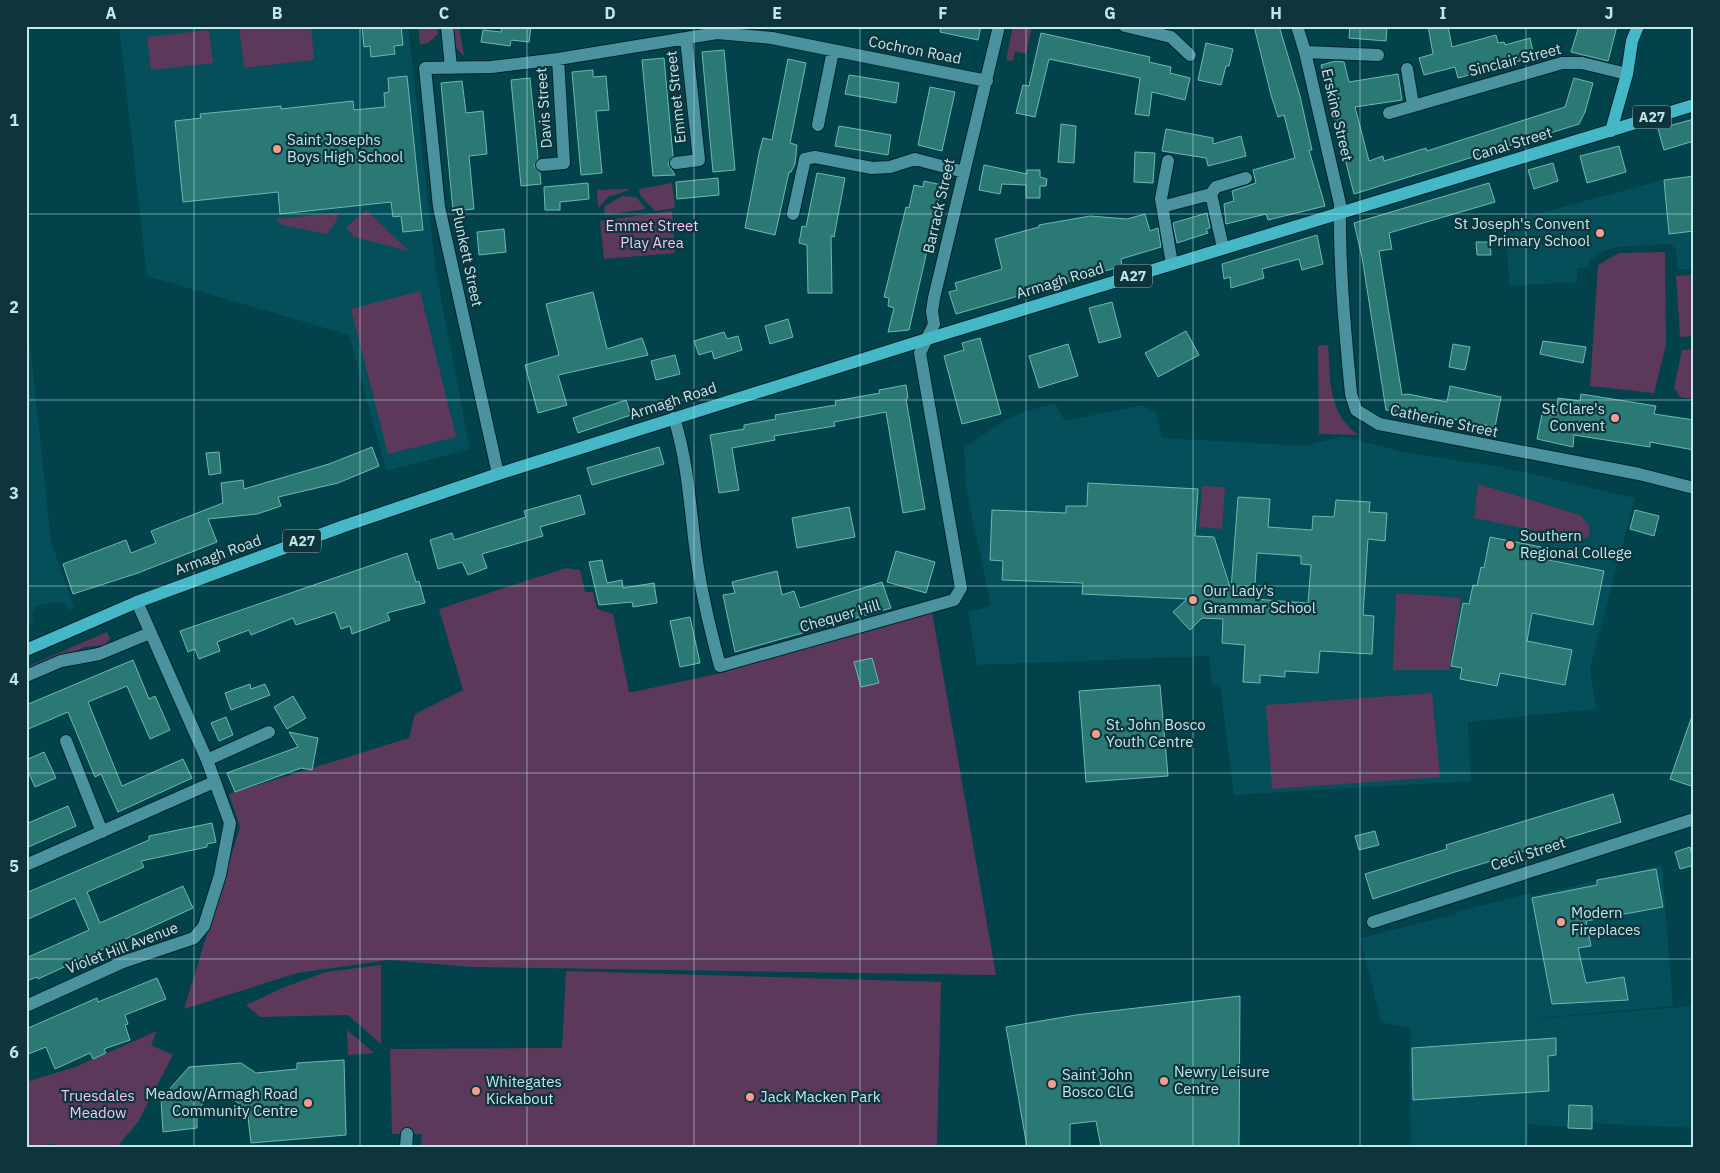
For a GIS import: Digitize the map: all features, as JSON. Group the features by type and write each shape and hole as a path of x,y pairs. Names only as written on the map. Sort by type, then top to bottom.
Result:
{"main road":[{"name":"A27","path":"1611,131 1627,74 1632,41 1638,26"},
{"name":"Canal Street","path":"1340,213 1694,105"},
{"name":"Armagh Road","path":"26,650 136,602 344,526 498,474 1340,213"}],"street":[{"path":"447,26 451,68"},
{"name":"Barrack Street","path":"927,340 934,324 932,311 934,298 999,26"},
{"path":"1125,26 1171,37 1190,55"},
{"name":"Erskine Street","path":"1297,26 1329,148 1340,213"},
{"name":"Cochron Road","path":"451,68 491,67 558,59 717,33 772,32 833,51 987,81"},
{"name":"Emmet Street","path":"676,163 699,160 686,38"},
{"path":"818,125 833,51"},
{"path":"1305,52 1378,55"},
{"name":"Davis Street","path":"542,166 564,163 558,59"},
{"name":"Sinclair Street","path":"1389,113 1562,63 1582,63 1627,74"},
{"name":"Plunkett Street","path":"451,68 426,68 439,207 498,474"},
{"path":"1407,69 1413,105"},
{"path":"792,214 804,159 815,157 872,168 890,167 915,159 964,172"},
{"path":"1168,161 1161,200 1172,264"},
{"path":"1169,205 1210,194 1216,188 1246,178"},
{"path":"1210,194 1223,248"},
{"name":"Catherine Street","path":"1340,213 1338,223 1346,338 1351,394 1356,410 1379,424 1639,474 1694,488"},
{"name":"Chequer Hill","path":"674,418 687,470 696,554 706,610 720,666 954,600 961,588 920,353 927,340"},
{"name":"Violet Hill Avenue","path":"26,1006 123,962 194,938 204,926 220,875 230,823 206,760 136,602"},
{"path":"26,676 62,661 99,654 150,633"},
{"path":"206,760 269,732"},
{"path":"66,741 102,832"},
{"path":"26,865 214,782"},
{"name":"Cecil Street","path":"1373,922 1694,819"}],"shaded area":[{"name":"Saint Josephs Boys High School","path":"119,26 408,26 436,272 470,449 386,471 349,335 147,276"},
{"name":"St Joseph's Convent Primary School","path":"1694,176 1694,269 1677,269 1676,249 1670,244 1617,247 1603,251 1589,261 1589,267 1577,268 1577,282 1509,286 1506,222 1664,180"},
{"path":"26,339 30,343 51,541 74,608 69,610 65,603 58,602 36,606 31,614 34,622 26,626"},
{"name":"Our Lady's Grammar School","path":"1055,404 1065,421 1142,405 1156,413 1162,438 1305,446 1343,436 1403,452 1501,467 1635,498 1590,668 1596,709 1468,722 1471,781 1234,795 1220,685 1212,684 1209,656 977,665 968,612 991,606 966,488 964,448 1005,420 1025,411"},
{"path":"1662,865 1673,1006 1507,1021 1694,1006 1694,1128 1593,1123 1592,1129 1529,1124 1527,1147 1411,1147 1409,1064 1411,1029 1381,1022 1360,938 1457,914 1457,912 1530,893 1531,896"}],"green space":[{"path":"239,26 311,26 314,60 244,68"},
{"path":"418,26 437,26 438,34 428,43 420,45"},
{"path":"451,26 459,26 464,56 453,45"},
{"path":"1013,26 1032,26 1026,54 1015,51 1013,61 1006,60"},
{"path":"209,30 213,63 151,70 147,37"},
{"path":"672,183 675,208 655,211 640,195 639,189"},
{"path":"597,190 629,190 608,197 598,208"},
{"path":"622,196 636,197 646,209 605,215 604,207"},
{"path":"366,210 409,251 354,237 346,227"},
{"name":"Emmet Street Play Area","path":"672,211 675,253 604,259 600,221"},
{"path":"337,213 337,220 327,234 282,225 275,219"},
{"path":"1665,252 1666,344 1654,393 1590,386 1598,265 1619,253"},
{"path":"1694,275 1694,336 1680,337 1676,276"},
{"path":"420,291 456,437 388,454 351,309"},
{"path":"1328,345 1332,395 1341,416 1358,435 1319,434 1318,346"},
{"path":"1694,349 1694,399 1680,397 1674,388 1682,350"},
{"path":"1478,484 1580,515 1589,526 1589,536 1580,540 1474,518"},
{"path":"1202,486 1225,487 1222,529 1199,527"},
{"path":"566,568 580,570 585,592 593,592 597,609 613,614 629,692 721,673 932,612 996,975 473,967 389,960 297,973 184,1009 240,827 229,794 409,738 415,714 463,690 439,609"},
{"path":"1396,593 1461,598 1449,670 1393,670"},
{"path":"107,632 110,639 104,645 85,647 26,673 26,667"},
{"path":"1432,693 1440,777 1272,789 1266,705"},
{"path":"381,965 381,1044 348,1015 260,1017 246,1005 282,988 326,972"},
{"name":"Jack Macken Park","path":"566,971 941,982 937,1147 421,1147 422,1134 392,1134 390,1049 562,1048"},
{"path":"347,1030 374,1053 348,1055"},
{"name":"Truesdales Meadow","path":"157,1031 151,1045 173,1055 138,1122 117,1147 56,1147 55,1144 26,1147 26,1082 75,1067"}],"building":[{"path":"362,26 401,26 403,45 394,46 395,54 371,57 370,46 364,47"},
{"path":"502,26 531,26 529,42 511,40 510,46 481,42 483,30 501,32"},
{"path":"941,26 981,26 978,40 940,32"},
{"path":"1254,26 1279,26 1300,96 1312,150 1309,150 1325,206 1268,220 1266,214 1226,224 1224,204 1234,201 1232,191 1256,183 1253,170 1295,158 1284,115 1278,117 1271,95"},
{"path":"1350,26 1387,26 1386,41 1349,38"},
{"path":"1428,26 1448,26 1452,47 1496,35 1498,43 1504,42 1505,45 1530,38 1534,57 1458,78 1455,67 1424,75 1419,58 1433,54"},
{"path":"1579,26 1617,26 1608,61 1571,52"},
{"path":"1041,33 1150,57 1149,62 1171,67 1170,73 1190,78 1185,100 1152,92 1149,116 1135,114 1140,78 1049,59 1035,117 1016,113 1023,85 1029,86"},
{"path":"1206,43 1233,49 1229,66 1226,66 1221,85 1198,80"},
{"path":"724,50 735,170 713,172 702,52"},
{"path":"664,58 673,156 668,164 675,175 653,176 642,60"},
{"path":"788,59 806,63 790,143 797,145 795,164 791,172 789,172 775,235 745,228 759,153 763,138 772,140"},
{"path":"1336,61 1344,62 1349,82 1398,74 1402,100 1355,107 1369,161 1383,156 1384,161 1426,148 1427,151 1565,107 1574,78 1593,83 1585,112 1579,124 1354,194 1321,65"},
{"path":"593,70 593,77 606,76 609,110 596,111 602,173 581,175 572,72"},
{"path":"849,75 899,83 896,103 845,94"},
{"path":"407,76 423,230 403,232 401,216 393,217 391,202 280,214 278,192 183,202 175,121 201,118 200,114 281,106 281,109 353,101 354,110 385,107 384,93 389,92 388,78"},
{"path":"530,78 538,158 534,166 540,173 541,184 521,186 511,80"},
{"path":"462,81 466,113 483,111 487,154 469,156 474,209 453,211 441,83"},
{"path":"930,87 955,92 942,151 918,145"},
{"path":"1694,119 1694,141 1664,150 1658,129"},
{"path":"1061,124 1076,126 1074,163 1058,162"},
{"path":"839,126 891,135 888,155 835,146"},
{"path":"1166,129 1213,138 1213,144 1241,136 1246,156 1208,166 1206,158 1162,151"},
{"path":"1619,146 1626,172 1587,183 1580,156"},
{"path":"1135,152 1155,153 1153,183 1134,182"},
{"path":"1553,163 1558,181 1534,189 1528,170"},
{"path":"984,165 1027,174 1027,170 1040,170 1040,177 1047,179 1046,186 1040,186 1040,198 1026,198 1026,185 1002,184 1000,194 979,190"},
{"path":"817,173 845,178 834,237 831,236 832,293 808,293 807,245 799,243 802,226 806,227"},
{"path":"1694,176 1694,231 1669,234 1664,180"},
{"path":"718,178 719,195 677,199 676,182"},
{"path":"924,181 942,185 909,330 888,332 894,308 888,306 889,298 884,297 906,207 909,208 914,185 923,187"},
{"path":"588,183 589,199 560,202 560,210 545,210 544,187"},
{"path":"1489,183 1495,202 1389,233 1392,249 1379,251 1402,395 1408,394 1447,402 1450,386 1501,397 1495,427 1442,417 1441,421 1386,410 1362,257 1354,223"},
{"path":"1207,213 1210,228 1206,229 1208,233 1177,243 1173,223"},
{"path":"1145,214 1150,231 1158,228 1161,247 1121,259 1122,266 956,314 949,292 957,290 955,283 1002,269 995,239 1039,227 1039,225 1090,216 1127,219"},
{"path":"504,229 506,252 479,255 477,232"},
{"path":"1317,235 1323,264 1302,270 1299,259 1262,269 1264,278 1231,288 1230,277 1224,279 1222,264"},
{"path":"1476,242 1490,242 1491,255 1477,255"},
{"path":"593,292 607,349 642,338 648,355 558,375 567,405 538,413 525,365 559,355 546,304"},
{"path":"1112,302 1121,337 1099,343 1089,308"},
{"path":"788,319 793,337 770,344 765,326"},
{"path":"1186,331 1199,355 1158,377 1145,353"},
{"path":"724,332 727,339 738,336 742,350 714,359 712,351 699,355 694,341"},
{"path":"980,338 1001,414 962,424 944,356 964,350 962,343"},
{"path":"1543,341 1586,347 1583,363 1540,354"},
{"path":"1068,344 1078,376 1039,388 1029,356"},
{"path":"1453,344 1470,347 1465,370 1449,367"},
{"path":"675,355 680,374 656,380 651,361"},
{"path":"906,385 908,398 906,399 925,509 903,513 886,412 834,422 835,426 774,436 775,440 732,448 739,490 719,493 710,435 744,429 744,425 776,419 775,415 836,405 835,401 880,393 879,390"},
{"path":"1581,394 1656,406 1654,414 1694,420 1694,450 1650,442 1650,447 1574,435 1573,447 1537,439 1542,414 1556,416 1558,398 1580,401"},
{"path":"626,400 631,415 578,433 573,418"},
{"path":"372,447 379,466 338,483 278,497 281,506 257,514 208,519 217,542 138,573 73,594 63,564 126,540 131,553 156,543 151,531 223,503 221,483 243,480 244,489 329,464"},
{"path":"659,447 664,464 592,485 587,468"},
{"path":"219,452 221,473 209,475 206,453"},
{"path":"1088,483 1198,489 1195,536 1214,537 1231,590 1238,497 1270,499 1268,527 1312,530 1313,516 1334,517 1336,500 1370,502 1369,512 1387,513 1385,541 1368,539 1363,615 1374,616 1372,654 1320,651 1318,673 1285,671 1285,677 1260,675 1260,683 1243,682 1245,645 1222,643 1223,619 1202,618 1190,630 1173,612 1187,599 1082,594 1083,583 1002,580 1003,561 990,560 992,510 1066,513 1066,506 1087,506","holes":["1257,553 1301,556 1301,564 1311,565 1308,603 1254,599"]},
{"path":"580,495 585,514 540,527 543,536 482,554 487,568 468,575 462,562 438,569 430,540 452,533 454,540 526,517 524,511"},
{"path":"849,507 855,537 797,548 792,518"},
{"path":"1635,510 1659,516 1654,536 1630,529"},
{"path":"1490,537 1541,547 1539,558 1604,571 1593,625 1532,613 1527,641 1572,650 1565,685 1500,673 1497,686 1460,679 1462,668 1451,666 1463,603 1469,604 1473,585 1477,586 1481,567 1484,568"},
{"path":"896,551 935,562 926,593 887,582"},
{"path":"407,553 416,582 419,581 425,603 387,613 390,620 352,634 350,626 341,629 335,612 296,625 293,618 251,635 249,630 217,642 220,651 199,659 195,649 188,652 180,631"},
{"path":"602,560 607,583 622,580 623,588 654,583 657,603 633,607 632,602 599,605 589,562"},
{"path":"777,571 782,595 794,591 800,608 882,582 891,608 735,652 723,595 735,593 732,582"},
{"path":"690,617 700,663 680,667 670,621"},
{"path":"872,658 879,683 861,687 854,662"},
{"path":"133,660 149,699 155,696 170,730 150,739 127,686 88,702 122,786 183,759 192,778 118,812 101,774 95,777 68,712 26,730 26,705"},
{"path":"250,684 251,689 265,684 270,695 231,710 225,693"},
{"path":"1160,685 1168,776 1086,782 1079,691"},
{"path":"293,696 306,718 287,729 274,707"},
{"path":"1692,716 1694,717 1694,787 1670,779"},
{"path":"226,717 233,735 219,741 211,723"},
{"path":"289,732 318,738 312,770 301,768 235,792 227,773 298,747"},
{"path":"44,752 56,778 35,787 26,767 26,760"},
{"path":"1613,794 1621,822 1458,871 1373,899 1365,874 1447,849 1446,845"},
{"path":"68,806 76,826 26,848 26,824"},
{"path":"212,823 216,842 207,844 207,847 141,861 144,867 87,892 100,923 183,886 193,908 38,979 37,977 26,981 26,958 89,930 75,898 26,920 26,893 149,840 149,836"},
{"path":"1375,831 1379,845 1359,850 1355,836"},
{"path":"1690,847 1691,852 1694,851 1694,865 1680,869 1675,852"},
{"path":"1656,869 1663,907 1586,921 1591,946 1578,948 1586,983 1624,977 1628,1000 1552,1004 1532,898 1597,885 1597,880"},
{"path":"157,978 166,999 125,1015 128,1024 125,1025 130,1040 104,1049 106,1053 93,1059 90,1053 55,1069 46,1047 26,1055 26,1029 97,998 98,1002"},
{"name":"Newry Leisure Centre","path":"1240,996 1239,1147 1101,1147 1096,1121 1070,1124 1070,1147 1027,1147 1006,1027 1076,1015"},
{"path":"1556,1038 1556,1055 1548,1056 1549,1091 1413,1100 1412,1048"},
{"path":"344,1060 346,1135 251,1143 247,1109 231,1098 207,1099 197,1110 197,1128 163,1132 161,1099 189,1067 241,1063 256,1073 297,1069 297,1063"},
{"path":"1569,1105 1592,1106 1592,1129 1568,1128"}],"place":[{"name":"Saint Josephs Boys High School","path":"277,149"},
{"name":"St Joseph's Convent Primary School","path":"1600,233"},
{"name":"St Clare's Convent","path":"1615,418"},
{"name":"Southern Regional College","path":"1510,545"},
{"name":"Our Lady's Grammar School","path":"1193,600"},
{"name":"St. John Bosco Youth Centre","path":"1096,734"},
{"name":"Modern Fireplaces","path":"1561,922"},
{"name":"Newry Leisure Centre","path":"1164,1081"},
{"name":"Saint John Bosco CLG","path":"1052,1084"},
{"name":"Whitegates Kickabout","path":"476,1091"},
{"name":"Jack Macken Park","path":"750,1097"},
{"name":"Meadow/Armagh Road Community Centre","path":"308,1103"}]}
